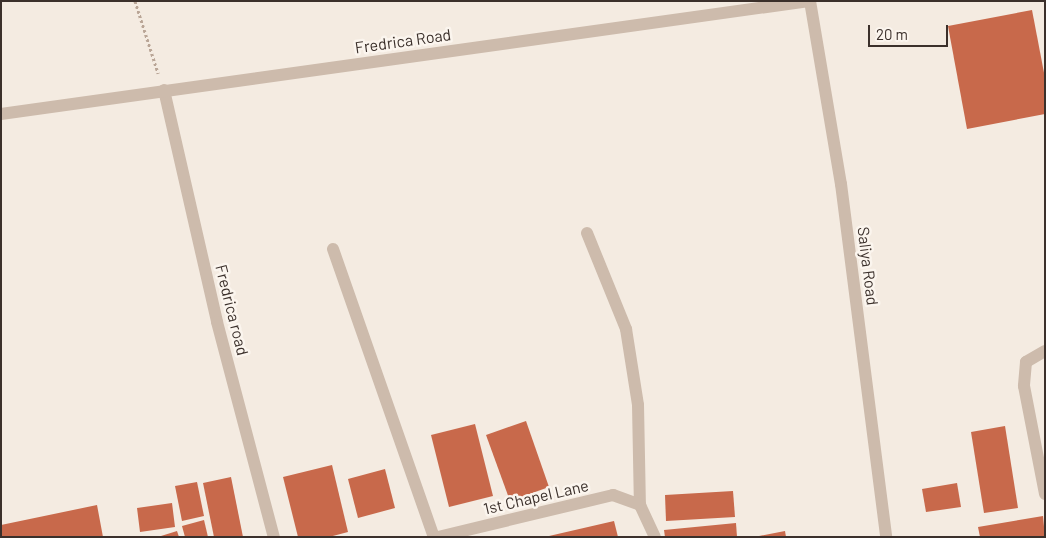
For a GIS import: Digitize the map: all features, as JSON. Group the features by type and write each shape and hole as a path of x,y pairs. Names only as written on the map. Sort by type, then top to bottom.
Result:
{"street":[{"name":"Fredrica Road","path":"1,114 810,1"},
{"name":"Saliya Road","path":"810,1 841,184 886,537"},
{"name":"Fredrica road","path":"164,90 217,322 274,537"},
{"path":"587,233 626,329 638,405 640,505 655,537"},
{"path":"334,249 434,537"},
{"path":"1045,351 1026,362 1024,386 1045,494"},
{"name":"1st Chapel Lane","path":"438,537 613,495 640,505"}],"path":[{"path":"135,1 164,90"}],"building":[{"path":"1032,10 1045,78 1045,114 967,129 948,26"},
{"path":"526,421 549,487 510,501 486,435"},
{"path":"475,424 493,496 449,507 431,435"},
{"path":"1005,426 1018,508 984,513 971,432"},
{"path":"332,465 348,532 329,537 298,537 283,477"},
{"path":"385,469 395,508 358,518 348,479"},
{"path":"231,477 243,537 214,537 203,483"},
{"path":"197,482 204,516 182,521 175,486"},
{"path":"957,483 961,507 926,512 922,489"},
{"path":"733,491 735,517 666,521 665,495"},
{"path":"172,503 175,527 140,532 137,508"},
{"path":"97,505 103,537 1,537 1,525"},
{"path":"1043,516 1045,537 980,537 978,527"},
{"path":"204,520 208,537 185,537 182,526"},
{"path":"614,521 618,537 549,537 549,536"},
{"path":"736,523 737,537 665,537 664,530"},
{"path":"177,531 179,537 161,537 161,536"},
{"path":"785,531 786,537 759,537 759,536"}]}
